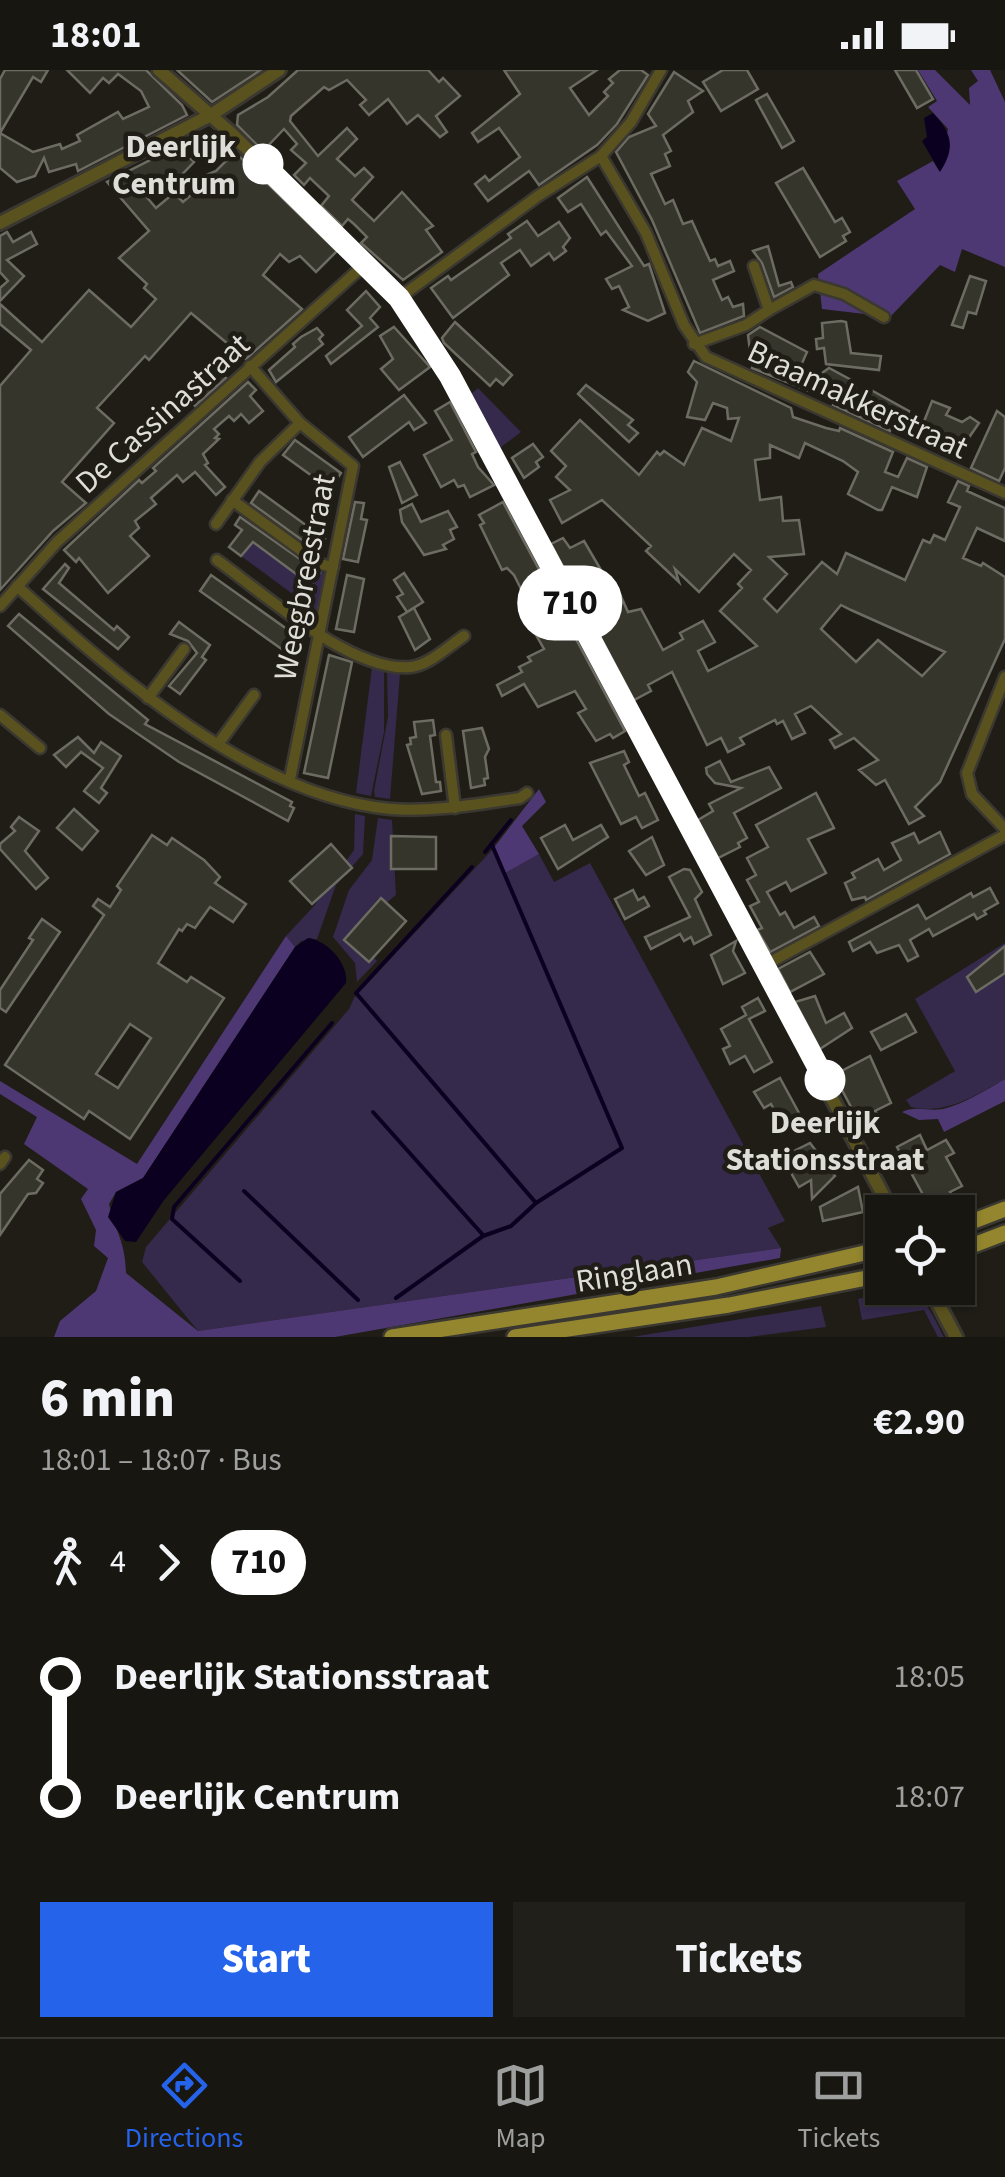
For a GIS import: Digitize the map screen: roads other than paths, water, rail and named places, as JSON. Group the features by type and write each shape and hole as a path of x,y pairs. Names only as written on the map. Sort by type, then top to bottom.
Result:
{"main road":[{"path":"975,1220 1005,1209"},
{"path":"975,1244 1005,1233"},
{"name":"Ringlaan","path":"392,1337 716,1287 865,1253"},
{"name":"Ringlaan","path":"515,1337 729,1305 865,1278"}],"street":[{"path":"160,70 399,298 450,376 883,1195"},
{"path":"0,223 211,115 279,70"},
{"path":"399,298 538,196 600,156 631,122 661,70"},
{"path":"600,156 646,233 694,344"},
{"name":"De Cassinastraat","path":"0,606 56,542 364,265"},
{"name":"Braamakkerstraat","path":"754,266 770,310"},
{"name":"Braamakkerstraat","path":"884,317 828,286 814,285 746,325 694,344 706,356 1005,493"},
{"name":"Weegbreestraat","path":"250,366 300,423 353,466 290,779"},
{"path":"216,524 260,462 300,423"},
{"path":"232,500 320,564 333,567"},
{"path":"217,560 319,632 368,658 412,667 464,636"},
{"path":"18,586 148,698 219,744 320,792 373,806 426,810 520,798 527,792"},
{"path":"148,698 184,649"},
{"path":"763,966 1005,832 972,794 966,773 1005,677"},
{"path":"219,744 254,695"},
{"path":"0,714 40,748"},
{"path":"446,735 455,808"},
{"path":"939,1305 956,1337"}],"waterway":[{"path":"485,852 511,820"},
{"path":"396,1298 483,1236 511,1226 536,1203 622,1148 492,845"},
{"path":"472,867 356,993 536,1203"},
{"path":"240,1281 172,1219 174,1207 332,1023"},
{"path":"373,1112 483,1235"},
{"path":"244,1191 358,1300"}],"place":[{"name":"Deerlijk Centrum","path":"263,164"},
{"name":"Deerlijk Stationsstraat","path":"825,1080"}]}
